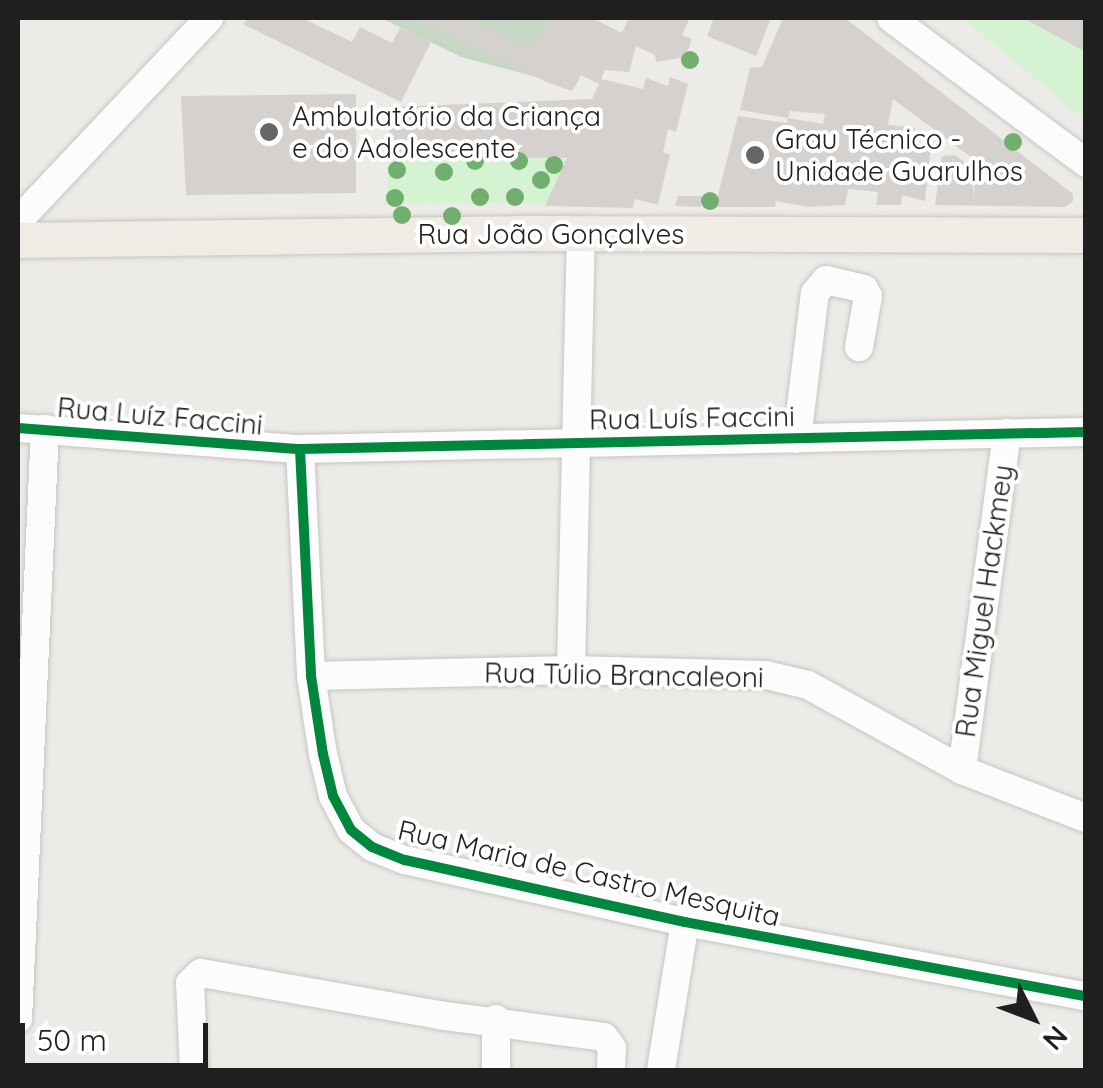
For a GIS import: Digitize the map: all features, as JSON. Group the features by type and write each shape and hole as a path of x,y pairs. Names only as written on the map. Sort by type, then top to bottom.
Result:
{"main road":[{"name":"Rua João Gonçalves","path":"18,240 581,234 1086,235"}],"street":[{"path":"18,221 210,18"},
{"path":"891,18 1086,163"},
{"path":"571,670 581,234"},
{"path":"797,438 815,293 826,280 864,289 868,296 859,347"},
{"path":"18,1019 31,428"},
{"name":"Rua Luíz Faccini","path":"31,428 300,449"},
{"name":"Rua Luís Faccini","path":"300,449 1086,432"},
{"name":"Rua Miguel Hackmey","path":"962,770 1007,433"},
{"name":"Rua Maria de Castro Mesquita","path":"300,449 311,676 333,796 351,830 372,847 405,860 685,922 1086,996"},
{"name":"Rua Túlio Brancaleoni","path":"311,676 571,670 766,675 808,685 962,770 1086,818"},
{"path":"661,1070 685,922"},
{"path":"194,1070 190,983 201,973 438,1014 604,1037 612,1048 611,1070"},
{"path":"496,1020 496,1070"}],"green space":[{"path":"361,18 550,18 531,49 581,75 572,91 552,81 461,57 385,20"},
{"path":"962,18 1085,18 1085,120"},
{"path":"389,157 567,158 547,203 385,204"}],"building":[{"path":"249,18 302,18 352,42 360,27 392,43 400,28 431,42 401,102 243,24"},
{"path":"414,18 467,18 530,49 550,18 592,18 622,33 629,18 690,18 682,35 692,39 685,57 656,62 655,55 636,46 629,72 605,70 601,79 643,89 646,78 668,86 670,77 688,84 676,132 668,129 663,153 670,154 658,205 635,199 633,208 545,206 567,158 389,157 389,107 592,99 599,84 581,75 572,91 549,83"},
{"path":"714,18 771,18 756,56 707,36"},
{"path":"783,18 845,18 1073,194 1073,201 1065,207 935,205 942,156 955,155 971,167 974,201 975,169 986,175 973,163 975,160 893,99 888,125 915,128 912,142 931,144 925,201 902,195 901,205 876,205 878,192 848,189 845,205 809,207 776,201 775,207 715,207 738,116 787,123 788,118 740,110 750,68 762,67","holes":["790,111 825,114 823,124 788,118"]},
{"path":"1023,18 1086,18 1086,52"},
{"name":"Ambulatório da Criança e do Adolescente","path":"356,94 356,193 186,195 181,96"},
{"path":"678,196 702,196 701,207 675,206"}],"cycle path":[{"path":"18,428 300,449 1086,432"},
{"path":"300,449 311,676 323,754 333,796 351,830 372,847 405,860 685,922 1086,996"}],"place":[{"name":"Ambulatório da Criança e do Adolescente","path":"269,132"},
{"name":"Grau Técnico - Unidade Guarulhos","path":"755,155"}]}
